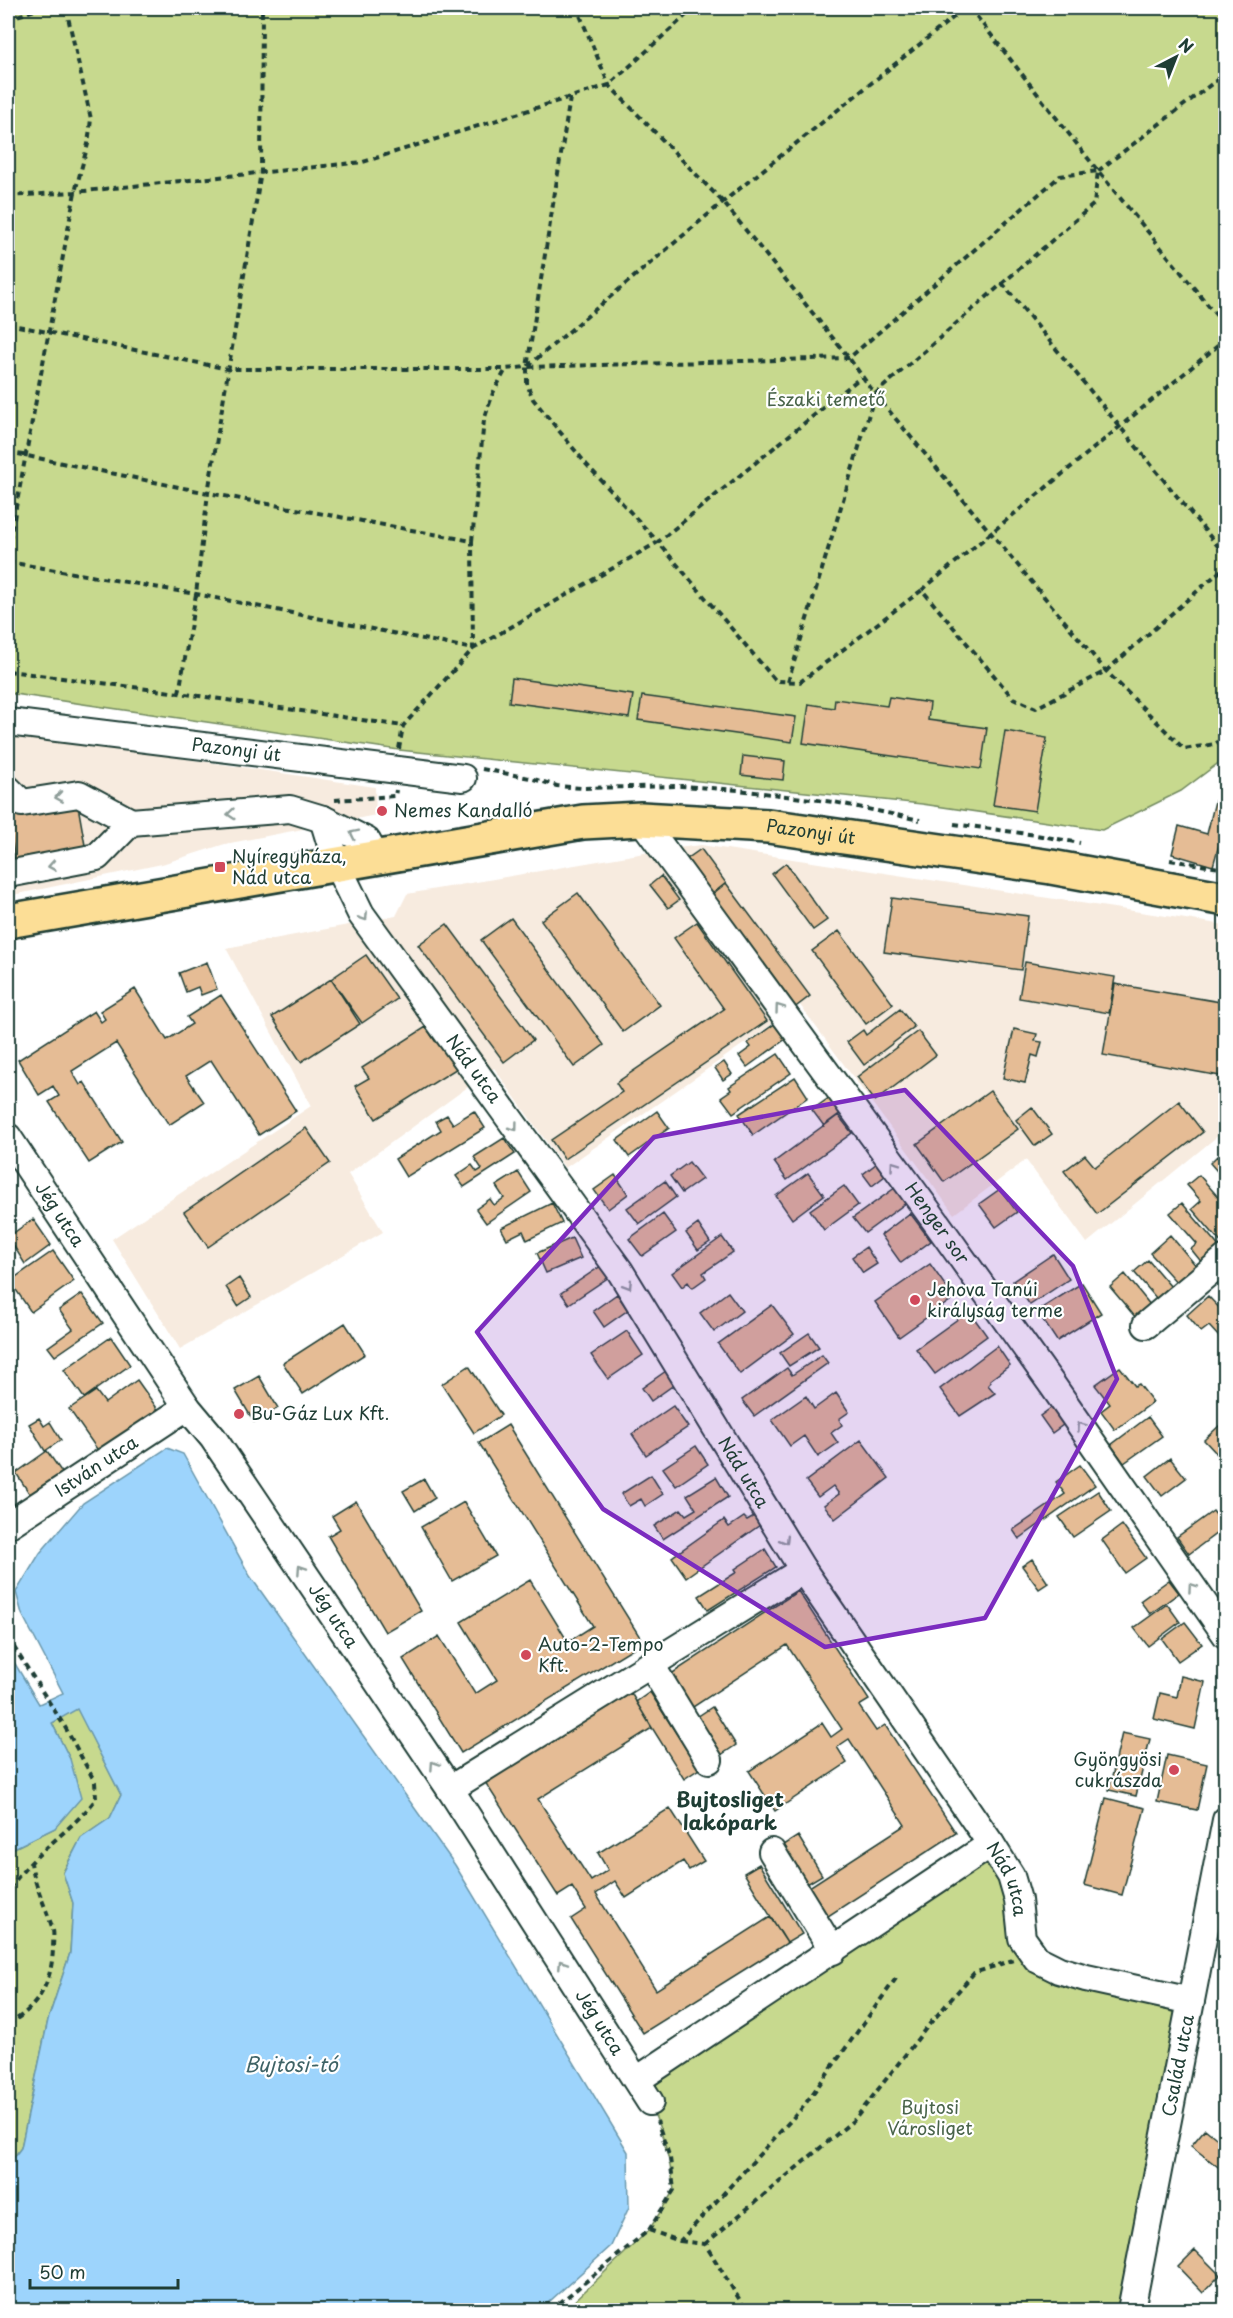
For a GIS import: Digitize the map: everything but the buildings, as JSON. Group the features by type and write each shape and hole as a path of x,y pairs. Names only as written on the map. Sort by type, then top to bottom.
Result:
{"main road":[{"name":"Pazonyi út","path":"337,865 583,822 641,819 768,826 1051,867 1226,899"},
{"path":"8,921 337,865"}],"street":[{"name":"Pazonyi út","path":"8,722 396,770 467,773"},
{"path":"8,789 22,802 79,794 132,822 290,809 313,816 367,841 372,850 382,857"},
{"name":"Nád utca","path":"313,816 361,914 620,1271 803,1570 991,1844 1011,1876 1018,1900 1022,1938 1037,1959"},
{"name":"Henger sor","path":"641,819 943,1232 1226,1635"},
{"path":"8,874 97,857 132,822"},
{"name":"Jég utca","path":"8,1137 187,1407 213,1438 450,1789 650,2102"},
{"path":"1146,1325 1226,1258"},
{"name":"István utca","path":"8,1525 187,1407"},
{"path":"450,1789 803,1570"},
{"path":"651,1665 709,1760"},
{"name":"Család utca","path":"1131,2310 1226,1820"},
{"path":"636,2080 991,1844"},
{"path":"772,1852 833,1951"},
{"path":"1037,1959 1059,1970 1086,1978 1191,2001"}],"path":[{"path":"8,19 41,8"},
{"path":"8,550 75,192 88,144 91,119 66,8"},
{"path":"179,693 196,594 208,493 261,172 262,8"},
{"path":"577,8 609,85 723,202 849,358 861,377 1106,671 1184,748 1215,744 1226,736"},
{"path":"8,196 75,192 363,162 609,85 694,8"},
{"path":"527,367 723,202 965,8"},
{"path":"970,8 1098,171 1226,327"},
{"path":"8,324 228,369 506,369 849,358 1060,176 1098,171 1226,73"},
{"path":"570,98 527,367 527,384 533,399 587,465 658,542 776,681 800,682 922,590 1226,339"},
{"path":"788,682 875,394 1094,204 1098,171"},
{"path":"1002,283 1226,556"},
{"path":"472,650 472,540 484,420 493,393 506,369"},
{"path":"396,770 403,726 472,650 658,542 861,377"},
{"path":"8,452 208,493 472,540"},
{"path":"8,562 196,594 472,650"},
{"path":"922,590 1013,698 1036,708 1106,671 1226,566"},
{"path":"8,671 403,726"},
{"path":"467,773 530,778 557,786 628,788 681,786 739,790 834,802"},
{"path":"313,816 323,801 396,796"},
{"path":"8,1638 65,1727 95,1782 96,1799 85,1813 18,1874 8,1892"},
{"path":"8,2024 23,2016 42,1995 50,1977 53,1958 54,1933 33,1877 31,1863"},
{"path":"650,2230 680,2241 705,2244 855,2119 927,2027 974,1973 1008,1961 1037,1959"},
{"path":"680,2241 803,2107 897,1977"},
{"path":"551,2310 650,2230 674,2190 670,2158 650,2102"},
{"path":"705,2244 746,2310"}],"highlighted area":[{"path":"905,1090 1073,1266 1117,1379 985,1618 825,1647 603,1509 477,1332 654,1137"}],"shaded area":[{"path":"8,735 72,742 375,787 376,815 225,844 162,864 8,896"},
{"path":"701,845 1225,925 1225,1130 1087,1243 1026,1160 954,1214 800,1005 565,1168 494,1068 348,1174 383,1232 180,1349 112,1239 311,1106 226,948 396,916 407,894"}],"green space":[{"name":"Északi temető","path":"8,8 1225,8 1225,758 1181,791 1102,830 922,804 399,750 8,693"},
{"path":"77,1708 121,1795 110,1818 81,1838 63,1872 73,1903 70,1953 48,2020 21,2148 8,2165 8,1851 55,1828 70,1759 52,1723"},
{"name":"Bujtosi Városliget","path":"991,1844 1037,1959 1191,2001 1128,2310 565,2310 649,2230 674,2190 661,2133 651,2106 637,2080"}],"water":[{"name":"Bujtosi-tó","path":"167,1448 183,1454 250,1576 455,1865 628,2152 629,2207 611,2246 540,2310 8,2310 8,2165 21,2148 48,2020 70,1953 73,1903 63,1873 81,1838 110,1818 121,1795 77,1709 52,1723 70,1759 81,1798 55,1828 8,1851 8,1652 39,1704 63,1693 22,1614 16,1592 40,1553 83,1503"}],"place":[{"name":"Nemes Kandalló","path":"382,811"},
{"name":"Nyíregyháza, Nád utca","path":"220,867"},
{"name":"Jehova Tanúi királyság terme","path":"915,1300"},
{"name":"Bu-Gáz Lux Kft.","path":"239,1414"},
{"name":"Auto-2-Tempo Kft.","path":"526,1655"},
{"name":"Gyöngyösi cukrászda","path":"1174,1770"}],"district":[{"name":"Bujtosliget lakópark","path":"730,1812"}]}
